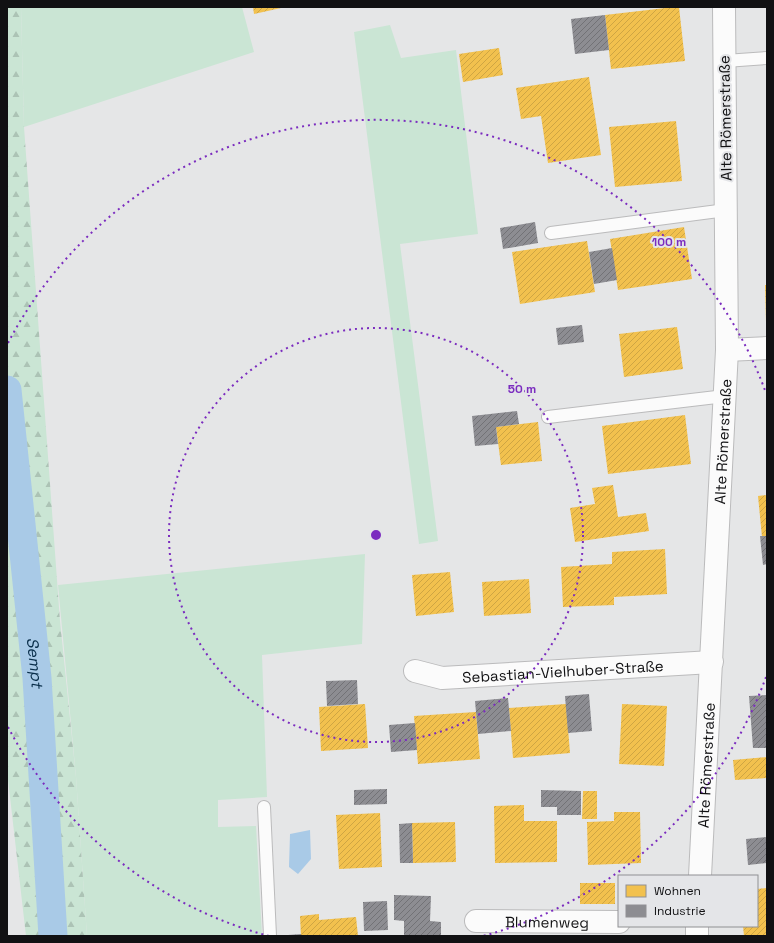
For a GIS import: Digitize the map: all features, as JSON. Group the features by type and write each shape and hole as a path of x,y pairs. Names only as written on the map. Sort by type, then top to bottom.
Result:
{"main road":[{"name":"Alte Römerstraße","path":"700,875 727,350 724,7"},
{"path":"727,350 767,348"},
{"name":"Sebastian-Vielhuber-Straße","path":"415,672 442,678 712,662"},
{"name":"Blumenweg","path":"476,921 618,922"}],"lane":[{"path":"725,61 767,58"},
{"path":"551,233 726,210"},
{"path":"548,417 725,396"},
{"path":"264,807 270,936"}],"green space":[{"path":"7,7 21,7 24,127 60,621 76,777 87,936 26,936 7,771"},
{"path":"21,7 242,7 254,52 24,127"},
{"path":"390,25 401,58 456,50 478,234 400,244 438,541 419,544 354,32"},
{"path":"365,554 362,644 262,655 267,797 218,800 218,827 256,826 262,936 87,936 76,777 58,585"}],"water":[{"path":"310,830 311,859 298,874 289,867 290,834"}],"building: Wohnen":[{"path":"253,7 281,7 281,8 254,14"},
{"path":"679,7 685,61 611,69 605,15"},
{"path":"499,48 503,75 463,82 459,54"},
{"path":"589,77 601,155 548,163 541,116 521,119 516,88"},
{"path":"676,121 682,181 615,187 609,127"},
{"path":"684,227 692,279 618,290 610,239"},
{"path":"587,241 595,292 520,304 512,252"},
{"path":"765,285 767,285 767,322 766,322"},
{"path":"677,327 683,369 624,377 619,334"},
{"path":"685,415 691,464 608,474 602,426"},
{"path":"538,422 542,461 501,465 496,427"},
{"path":"613,485 618,517 646,513 649,531 575,542 570,508 595,504 592,488"},
{"path":"767,495 767,536 762,537 758,496"},
{"path":"665,549 667,594 614,597 614,605 563,607 561,567 612,564 612,552"},
{"path":"450,572 454,612 416,616 412,575"},
{"path":"529,579 531,613 484,616 482,582"},
{"path":"365,704 368,748 321,751 319,707"},
{"path":"566,704 570,753 513,758 509,708"},
{"path":"622,704 667,706 664,766 619,764"},
{"path":"476,712 480,759 418,764 414,716"},
{"path":"767,757 767,778 735,780 733,760"},
{"path":"583,791 597,791 597,819 582,819"},
{"path":"524,805 524,821 557,821 557,862 495,863 494,806"},
{"path":"614,812 640,812 641,863 588,865 587,822 614,821"},
{"path":"380,813 382,867 339,869 336,815"},
{"path":"455,822 456,862 413,863 412,823"},
{"path":"580,883 615,883 615,904 580,904"},
{"path":"767,888 767,936 744,936 743,927 758,927 758,889"},
{"path":"319,914 319,920 356,917 358,936 301,936 300,916"}],"building: Industrie":[{"path":"605,15 609,50 575,54 571,19"},
{"path":"535,222 538,243 503,249 500,228"},
{"path":"612,248 617,280 594,284 589,252"},
{"path":"582,325 584,342 558,345 556,328"},
{"path":"517,411 519,424 496,427 498,444 475,446 472,416"},
{"path":"760,536 767,536 767,564 763,565"},
{"path":"357,680 358,704 327,706 326,681"},
{"path":"589,694 592,731 568,733 565,696"},
{"path":"767,695 767,748 753,748 749,696"},
{"path":"508,698 511,731 478,734 475,701"},
{"path":"415,723 417,750 391,752 389,725"},
{"path":"387,789 387,804 354,805 354,790"},
{"path":"541,790 581,791 581,815 557,815 557,807 541,807"},
{"path":"412,823 413,863 400,863 399,824"},
{"path":"767,837 767,863 748,865 746,839"},
{"path":"394,895 431,896 430,921 441,922 441,936 404,936 404,921 394,920"},
{"path":"387,901 388,930 364,931 363,902"},
{"path":"301,934 301,936 288,936 288,935"}],"waterway":[{"name":"Sempt","path":"7,390 37,678 53,936"}]}
